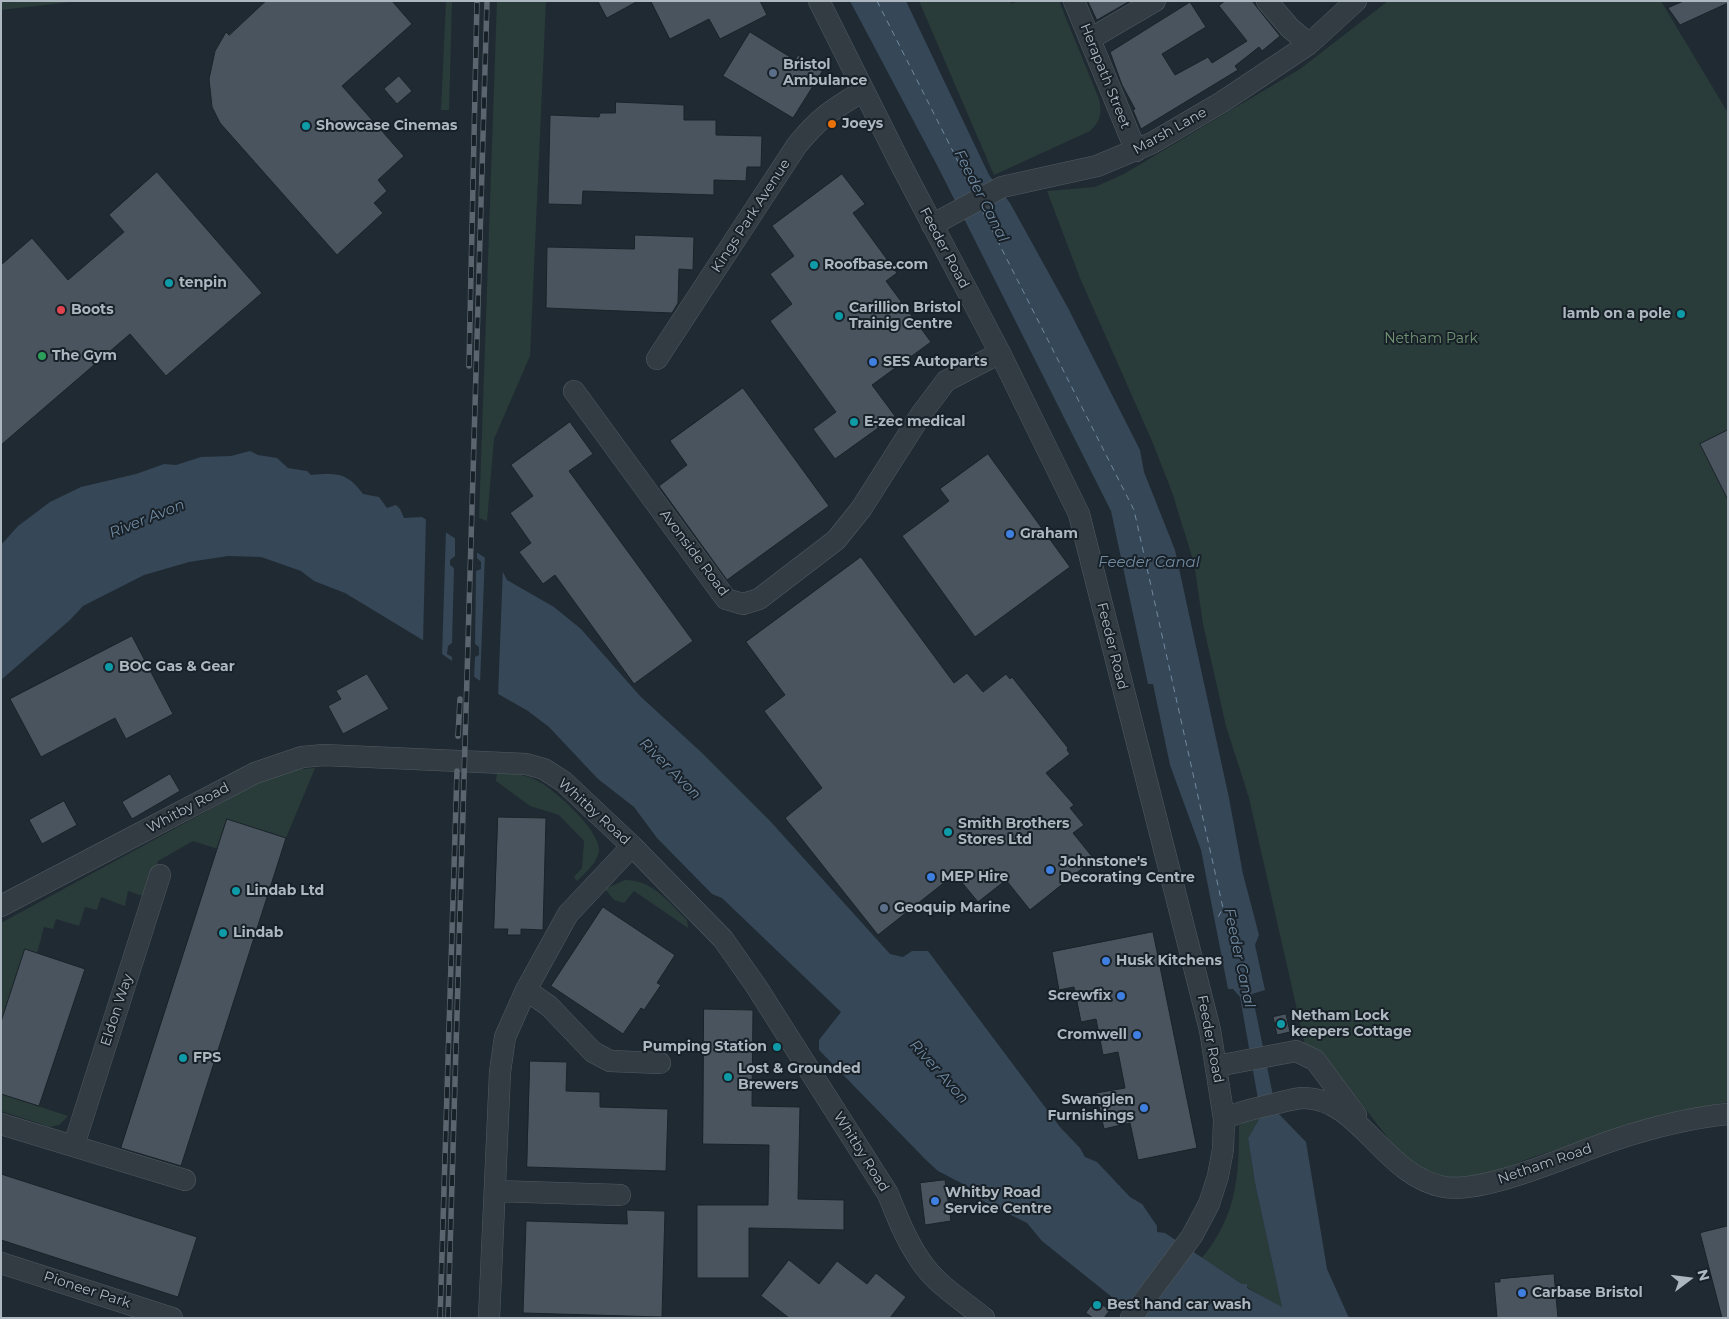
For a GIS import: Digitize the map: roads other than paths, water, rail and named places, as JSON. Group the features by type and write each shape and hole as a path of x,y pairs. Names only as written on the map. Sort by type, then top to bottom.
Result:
{"street":[{"name":"Feeder Road","path":"819,1 932,225 1000,353 1079,514 1178,897 1217,1066 1224,1119 1223,1149 1218,1176 1209,1204 1192,1236 1131,1318"},
{"name":"Herapath Street","path":"1074,1 1136,151"},
{"path":"1090,39 1155,1"},
{"path":"1267,1 1290,28 1309,44"},
{"name":"Marsh Lane","path":"932,225 1002,187 1097,166 1136,151 1222,102 1309,44 1356,1"},
{"name":"Kings Park Avenue","path":"657,359 797,145 816,122 863,90"},
{"name":"Avonside Road","path":"574,391 726,599 743,604 759,599 836,540 861,508 922,413 946,381 1000,353"},
{"name":"Whitby Road","path":"1,906 255,773 302,757 324,755 518,764 544,769 564,782 632,846 723,939 756,986 888,1194 906,1236 926,1269 984,1318"},
{"path":"489,1318 500,1072 505,1037 526,990 568,914 632,846"},
{"name":"Eldon Way","path":"74,1145 160,875"},
{"path":"526,990 549,1006 593,1052 610,1061 660,1063"},
{"name":"Netham Road","path":"1217,1066 1296,1051 1315,1060 1375,1141"},
{"name":"Netham Road","path":"1224,1119 1246,1110 1303,1098 1331,1103 1346,1114 1397,1164 1418,1178 1444,1187 1471,1187 1497,1181 1616,1139 1698,1117 1728,1114"},
{"path":"1,1124 185,1180"},
{"path":"496,1191 620,1195"},
{"name":"Pioneer Park","path":"1,1263 172,1318"}],"water":[{"path":"850,1 906,1 989,175 1010,203 1068,308 1140,450 1144,472 1175,550 1229,798 1243,874 1259,935 1255,945 1265,990 1252,994 1275,1105 1277,1112 1306,1142 1327,1269 1349,1318 1138,1318 1042,1241 1027,1223 983,1201 967,1186 938,1171 926,1160 819,1050 819,1040 841,1012 722,898 712,894 657,838 634,807 598,779 549,727 421,639 345,593 314,581 301,571 261,557 228,556 189,562 144,575 83,606 70,620 1,680 1,545 18,526 50,502 81,487 136,474 164,464 176,465 201,457 231,456 250,451 258,455 277,458 288,468 307,471 311,475 334,474 346,478 352,481 363,494 379,497 387,508 396,505 404,518 422,517 501,568 507,580 554,607 581,629 640,696 701,752 771,822 890,954 903,957 912,951 928,951 1060,1127 1080,1148 1085,1157 1097,1162 1130,1197 1142,1204 1157,1226 1157,1232 1165,1233 1242,1284 1247,1284 1247,1288 1282,1307 1255,1183 1248,1138 1261,1116 1240,997 1233,989 1228,989 1201,850 1170,765 1153,684 1148,684 1111,511 939,169"}],"railway":[{"path":"469,366 477,1"},
{"path":"448,1318 487,1"},
{"path":"458,736 460,699"},
{"path":"440,1318 457,771"}],"place":[{"name":"Bristol Ambulance","path":"773,73"},
{"name":"Joeys","path":"832,124"},
{"name":"Showcase Cinemas","path":"306,126"},
{"name":"Roofbase.com","path":"814,265"},
{"name":"tenpin","path":"169,283"},
{"name":"Boots","path":"61,310"},
{"name":"lamb on a pole","path":"1681,314"},
{"name":"Carillion Bristol Trainig Centre","path":"839,316"},
{"name":"The Gym","path":"42,356"},
{"name":"SES Autoparts","path":"873,362"},
{"name":"E-zec medical","path":"854,422"},
{"name":"Graham","path":"1010,534"},
{"name":"BOC Gas & Gear","path":"109,667"},
{"name":"Smith Brothers Stores Ltd","path":"948,832"},
{"name":"Johnstone's Decorating Centre","path":"1050,870"},
{"name":"MEP Hire","path":"931,877"},
{"name":"Lindab Ltd","path":"236,891"},
{"name":"Geoquip Marine","path":"884,908"},
{"name":"Lindab","path":"223,933"},
{"name":"Husk Kitchens","path":"1106,961"},
{"name":"Screwfix","path":"1121,996"},
{"name":"Netham Lock keepers Cottage","path":"1281,1024"},
{"name":"Cromwell","path":"1137,1035"},
{"name":"Pumping Station","path":"777,1047"},
{"name":"FPS","path":"183,1058"},
{"name":"Lost & Grounded Brewers","path":"728,1077"},
{"name":"Swanglen Furnishings","path":"1144,1108"},
{"name":"Whitby Road Service Centre","path":"935,1201"},
{"name":"Carbase Bristol","path":"1522,1293"},
{"name":"Best hand car wash","path":"1097,1305"}],"water label":[{"name":"Feeder Canal","path":"981,196"},
{"name":"River Avon","path":"147,519"},
{"name":"Feeder Canal","path":"1149,563"},
{"name":"River Avon","path":"670,769"},
{"name":"Feeder Canal","path":"1239,958"},
{"name":"River Avon","path":"939,1072"}],"park label":[{"name":"Netham Park","path":"1431,339"}]}
